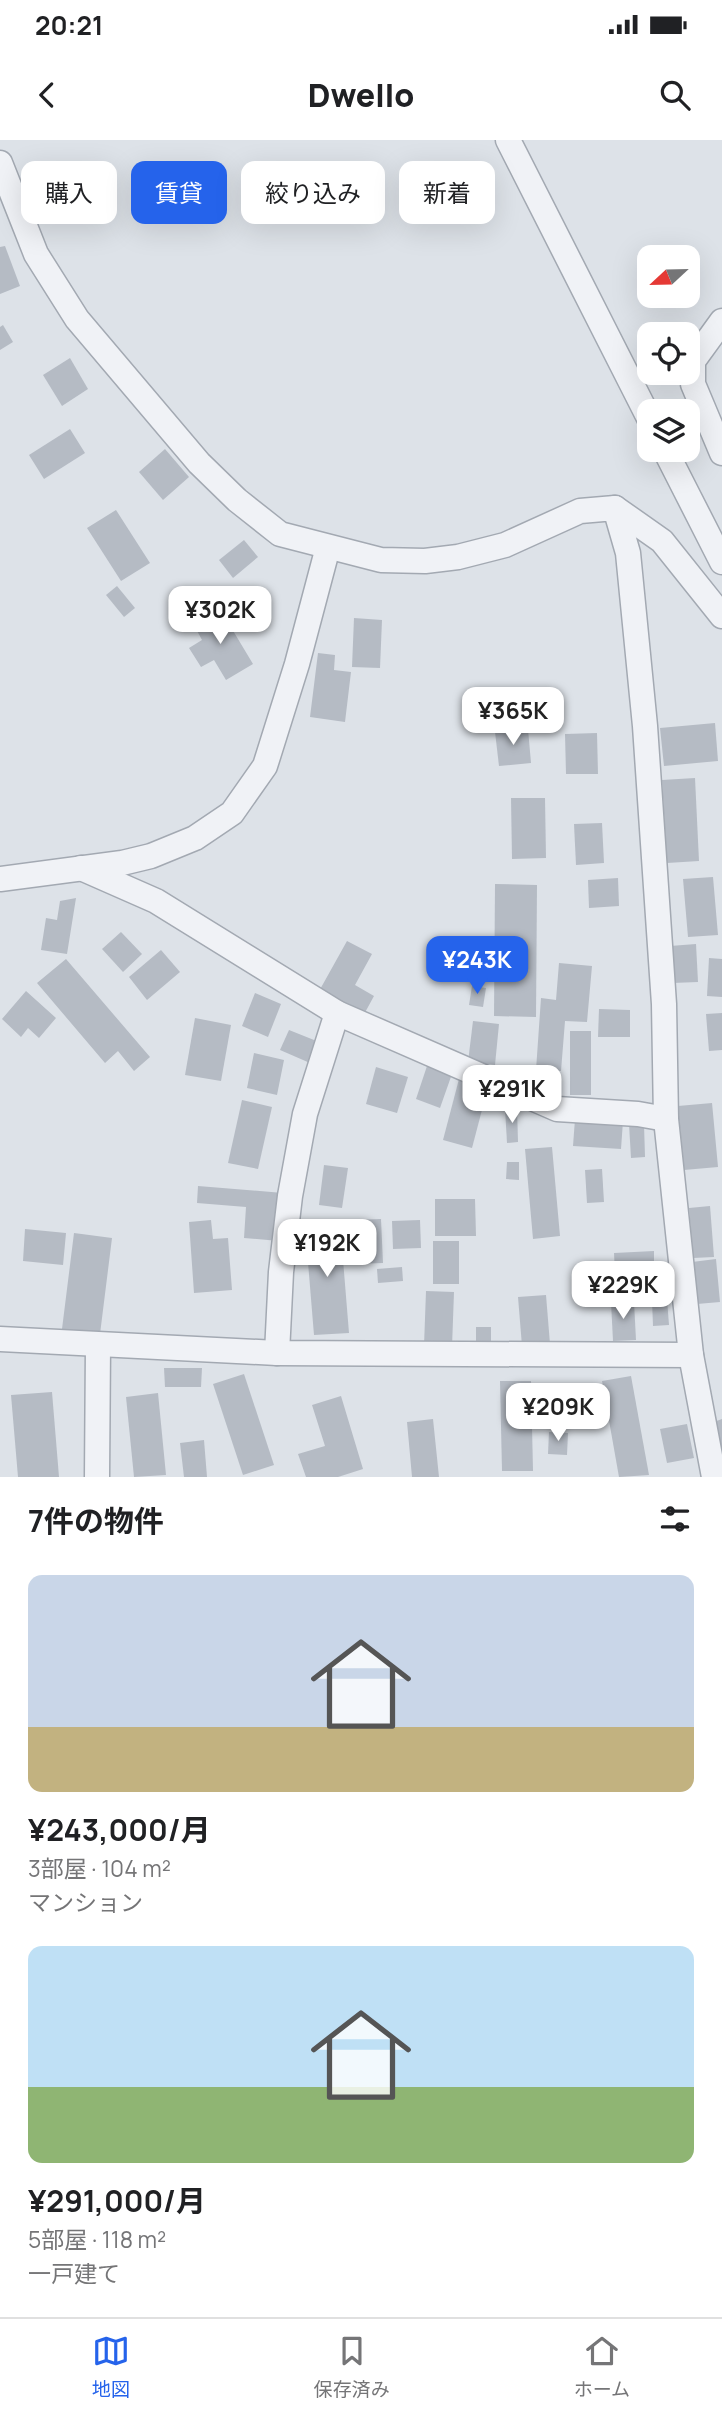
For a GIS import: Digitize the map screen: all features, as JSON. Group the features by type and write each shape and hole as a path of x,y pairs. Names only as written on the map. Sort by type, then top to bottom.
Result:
{"street":[{"path":"508,140 639,399"},
{"path":"0,163 36,254 77,319 199,463 237,500 280,534 381,560 425,561 505,545 580,511 615,508 662,541 722,616"},
{"path":"722,321 693,361 693,384 722,453"},
{"path":"671,462 722,562"},
{"path":"615,508 628,553 646,726 664,1004 666,1119 691,1355 714,1477"},
{"path":"0,879 122,863 151,856 195,838 232,813 265,766 298,664 328,547"},
{"path":"81,868 156,901 337,1013 557,1109 638,1114 666,1119"},
{"path":"277,1353 281,1272 290,1196 305,1114 337,1013"},
{"path":"0,1339 277,1353 691,1355"},
{"path":"97,1477 98,1345"}],"building":[{"path":"5,246 20,286 0,294 0,247"},
{"path":"3,325 13,342 0,350 0,327"},
{"path":"70,358 88,389 62,406 43,375"},
{"path":"70,429 85,453 44,479 29,455"},
{"path":"165,449 189,477 163,500 139,472"},
{"path":"116,510 150,563 121,581 87,528"},
{"path":"244,540 258,557 233,578 219,560"},
{"path":"117,586 135,608 124,617 106,595"},
{"path":"220,609 253,664 226,680 214,660 201,667 189,648 202,640 194,625"},
{"path":"354,618 382,620 380,668 352,667"},
{"path":"318,653 335,655 334,670 351,672 345,722 310,717"},
{"path":"715,723 718,761 664,766 660,728"},
{"path":"528,729 531,763 499,766 495,732"},
{"path":"597,733 598,774 566,774 565,734"},
{"path":"695,778 699,861 667,863 662,780"},
{"path":"511,798 545,798 546,858 512,859"},
{"path":"602,823 604,863 576,865 574,824"},
{"path":"713,877 718,935 688,937 683,879"},
{"path":"618,878 619,906 589,908 588,880"},
{"path":"495,884 537,885 536,1017 494,1016"},
{"path":"76,898 67,954 41,950 46,918 57,920 60,901"},
{"path":"121,932 142,954 123,972 102,949"},
{"path":"347,941 372,954 355,985 374,996 362,1018 318,993"},
{"path":"469,941 490,945 486,971 465,967"},
{"path":"696,944 698,982 672,983 670,946"},
{"path":"161,950 180,972 147,1000 129,977"},
{"path":"709,958 722,959 722,997 707,996"},
{"path":"66,959 150,1057 134,1071 118,1051 105,1063 37,983"},
{"path":"559,963 592,966 587,1022 565,1021 561,1071 536,1070 541,998 556,1000"},
{"path":"472,986 486,988 483,1007 469,1005"},
{"path":"26,991 56,1018 39,1038 28,1028 21,1037 2,1019"},
{"path":"255,993 281,1004 268,1037 242,1026"},
{"path":"599,1009 630,1010 630,1037 598,1037"},
{"path":"722,1013 722,1050 709,1051 706,1014"},
{"path":"195,1018 231,1025 221,1081 185,1075"},
{"path":"473,1021 499,1024 495,1065 468,1062"},
{"path":"289,1030 319,1042 310,1063 280,1050"},
{"path":"570,1031 591,1031 591,1095 570,1095"},
{"path":"254,1053 284,1060 277,1095 247,1088"},
{"path":"428,1063 453,1071 440,1108 416,1099"},
{"path":"376,1067 408,1077 397,1113 366,1104"},
{"path":"459,1079 488,1087 472,1148 443,1140"},
{"path":"242,1100 272,1107 258,1169 228,1163"},
{"path":"712,1103 718,1167 684,1170 678,1106"},
{"path":"517,1107 518,1142 507,1143 505,1108"},
{"path":"575,1119 623,1121 621,1149 573,1146"},
{"path":"629,1124 644,1124 645,1157 631,1158"},
{"path":"552,1147 560,1236 533,1239 525,1149"},
{"path":"507,1162 519,1162 519,1180 506,1179"},
{"path":"324,1165 348,1168 342,1208 319,1205"},
{"path":"602,1169 604,1202 587,1203 585,1170"},
{"path":"198,1186 283,1193 279,1241 244,1238 246,1207 197,1203"},
{"path":"435,1199 475,1199 476,1236 435,1236"},
{"path":"710,1206 714,1257 693,1258 689,1208"},
{"path":"381,1219 383,1263 355,1264 353,1220"},
{"path":"211,1220 213,1239 228,1238 232,1290 194,1293 189,1222"},
{"path":"420,1220 421,1248 393,1249 392,1221"},
{"path":"340,1223 349,1333 314,1335 305,1226"},
{"path":"25,1229 66,1233 63,1265 23,1261"},
{"path":"74,1233 112,1238 100,1334 62,1329"},
{"path":"433,1241 459,1241 459,1284 433,1284"},
{"path":"654,1251 654,1273 615,1274 614,1253"},
{"path":"716,1259 720,1302 697,1304 692,1262"},
{"path":"402,1267 403,1281 378,1283 377,1269"},
{"path":"426,1291 454,1292 452,1347 424,1346"},
{"path":"546,1295 550,1344 522,1346 518,1297"},
{"path":"667,1299 669,1325 653,1326 652,1300"},
{"path":"611,1302 634,1302 636,1340 613,1341"},
{"path":"476,1327 491,1327 491,1346 476,1346"},
{"path":"164,1368 202,1368 201,1387 165,1387"},
{"path":"244,1374 274,1465 243,1475 213,1384"},
{"path":"631,1376 649,1475 619,1477 602,1381"},
{"path":"500,1381 531,1381 533,1471 502,1471"},
{"path":"52,1392 59,1477 18,1477 11,1395"},
{"path":"158,1393 166,1475 134,1477 126,1397"},
{"path":"341,1396 363,1469 338,1477 306,1477 298,1454 325,1446 312,1405"},
{"path":"433,1419 439,1477 412,1477 407,1422"},
{"path":"722,1419 722,1446 719,1447 711,1423"},
{"path":"687,1424 694,1458 667,1463 660,1429"},
{"path":"549,1432 568,1433 567,1455 548,1454"},
{"path":"204,1440 207,1477 184,1477 180,1443"}]}
